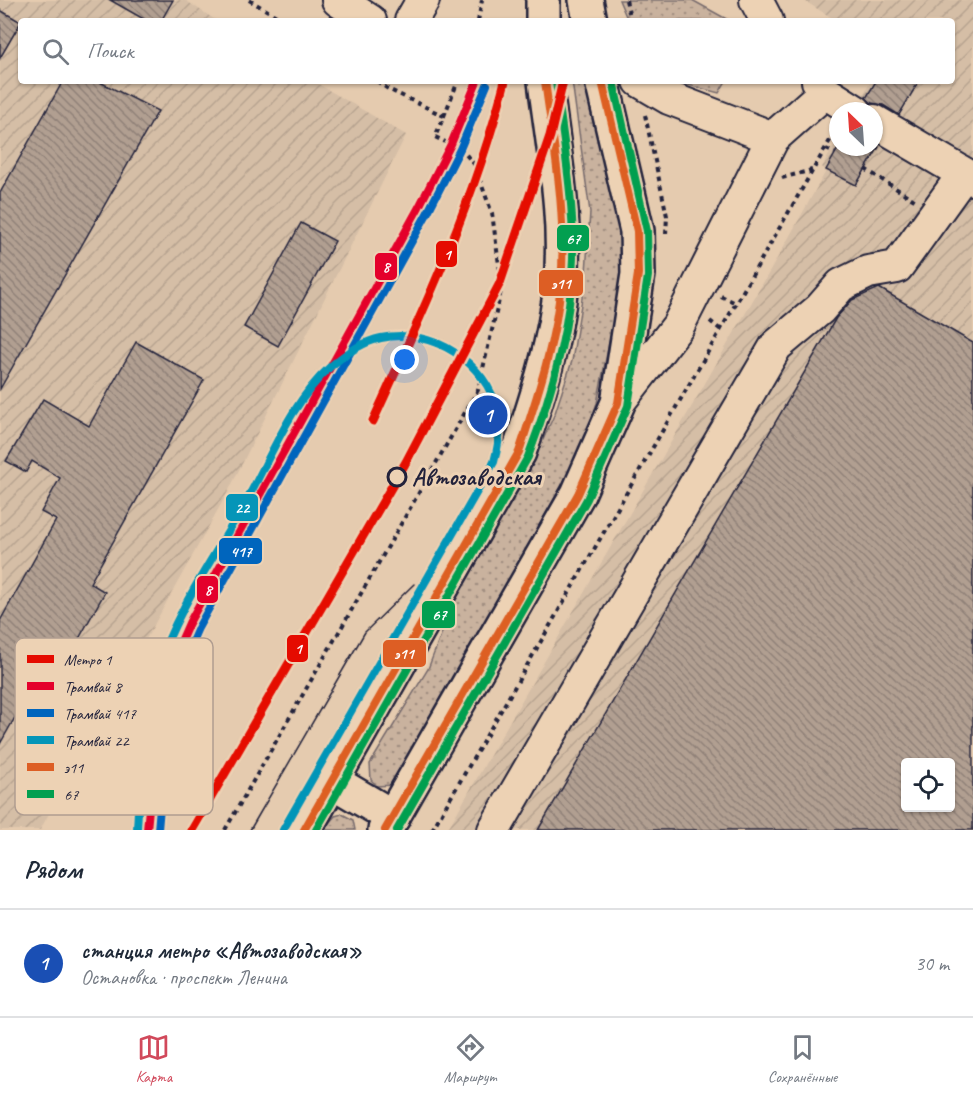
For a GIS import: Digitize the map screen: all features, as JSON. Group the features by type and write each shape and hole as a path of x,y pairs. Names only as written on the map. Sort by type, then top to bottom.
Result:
{"main road":[{"path":"543,0 543,18"},
{"path":"586,0 589,18"},
{"path":"304,830 519,452 537,398 561,283 561,215 545,84"},
{"path":"332,781 389,823 578,494 618,403 638,274 637,231 603,84"}],"street":[{"path":"338,0 365,18"},
{"path":"413,18 423,0"},
{"path":"756,0 766,18"},
{"path":"645,84 669,98 773,138"},
{"path":"618,403 678,326 773,138 821,87 842,102"},
{"path":"494,830 776,346 820,309 841,285 868,272 897,267 969,176 883,126"}],"path":[{"path":"249,0 280,18"},
{"path":"479,18 482,0"},
{"path":"626,0 630,18"},
{"path":"381,84 444,116"},
{"path":"225,830 478,390 502,287 492,213 474,164 462,150 435,137 457,84"},
{"path":"640,84 646,131 667,216 666,245"},
{"path":"432,830 829,144"},
{"path":"474,164 488,148"},
{"path":"865,169 937,214"},
{"path":"779,178 813,170"},
{"path":"688,306 721,330"}],"shaded area":[{"path":"0,0 185,0 212,18 18,18 18,84 318,84 406,135 230,488 147,638 15,638 15,815 48,815 40,830 0,830"},
{"path":"619,0 692,0 725,18 627,18"},
{"path":"803,0 973,0 973,830 447,830 778,257 826,171 822,167 829,155 883,156 883,102 859,102 869,84 955,84 955,18 832,18"},
{"path":"572,84 587,84 588,86 619,200 625,264 597,403 579,454 401,774 393,785 377,786 371,780 370,764 428,669 454,601 538,451 555,413 572,361 586,273 590,212"},
{"path":"684,84 724,84 719,93"},
{"path":"342,814 353,820 355,830 323,830 335,816"}],"building":[{"path":"110,0 173,0 163,18 142,18"},
{"path":"0,10 18,20 18,27 0,58"},
{"path":"61,84 104,84 158,111 0,389 0,193"},
{"path":"874,84 917,84 899,115 883,105 883,102 871,102 866,98"},
{"path":"834,156 874,156 856,185 826,170"},
{"path":"301,223 335,241 278,346 244,327"},
{"path":"879,288 973,343 973,830 538,830 836,318 852,300"},
{"path":"136,342 204,380 90,583 105,592 79,638 15,638 15,718 0,744 0,621 56,520 41,512 60,478 32,461 26,472 6,461 43,399 89,426"}],"tram line":[{"name":"8","path":"182,638 419,207 451,144 476,84"},
{"name":"417","path":"194,638 428,212 460,149 487,85"},
{"name":"22","path":"169,638 285,426 305,395 330,367 367,342 400,336 438,343 470,364 492,395 498,413 499,438 494,462 283,830"},
{"path":"250,830 365,632 414,584"},
{"name":"22","path":"137,829 138,815"},
{"name":"8","path":"147,830 148,815"},
{"name":"417","path":"158,830 159,815"}],"metro line":[{"name":"1","path":"373,421 447,254 479,169 504,84"},
{"name":"1","path":"213,794 406,462 500,283 550,136 562,84"},
{"name":"1","path":"192,830 201,815"}],"transit line":[{"name":"э11","path":"304,830 519,452 526,431 545,369 555,326 561,283 561,207 545,84"},
{"name":"67","path":"316,830 528,457 545,409 564,334 573,258 570,192 556,84"},
{"name":"э11","path":"385,830 578,494 618,403 638,274 637,231 603,84"},
{"name":"67","path":"397,830 587,499 628,406 648,276 647,231 614,84"}],"place":[{"name":"станция метро «Автозаводская»","path":"488,415"},
{"name":"Автозаводская","path":"397,477"}]}
